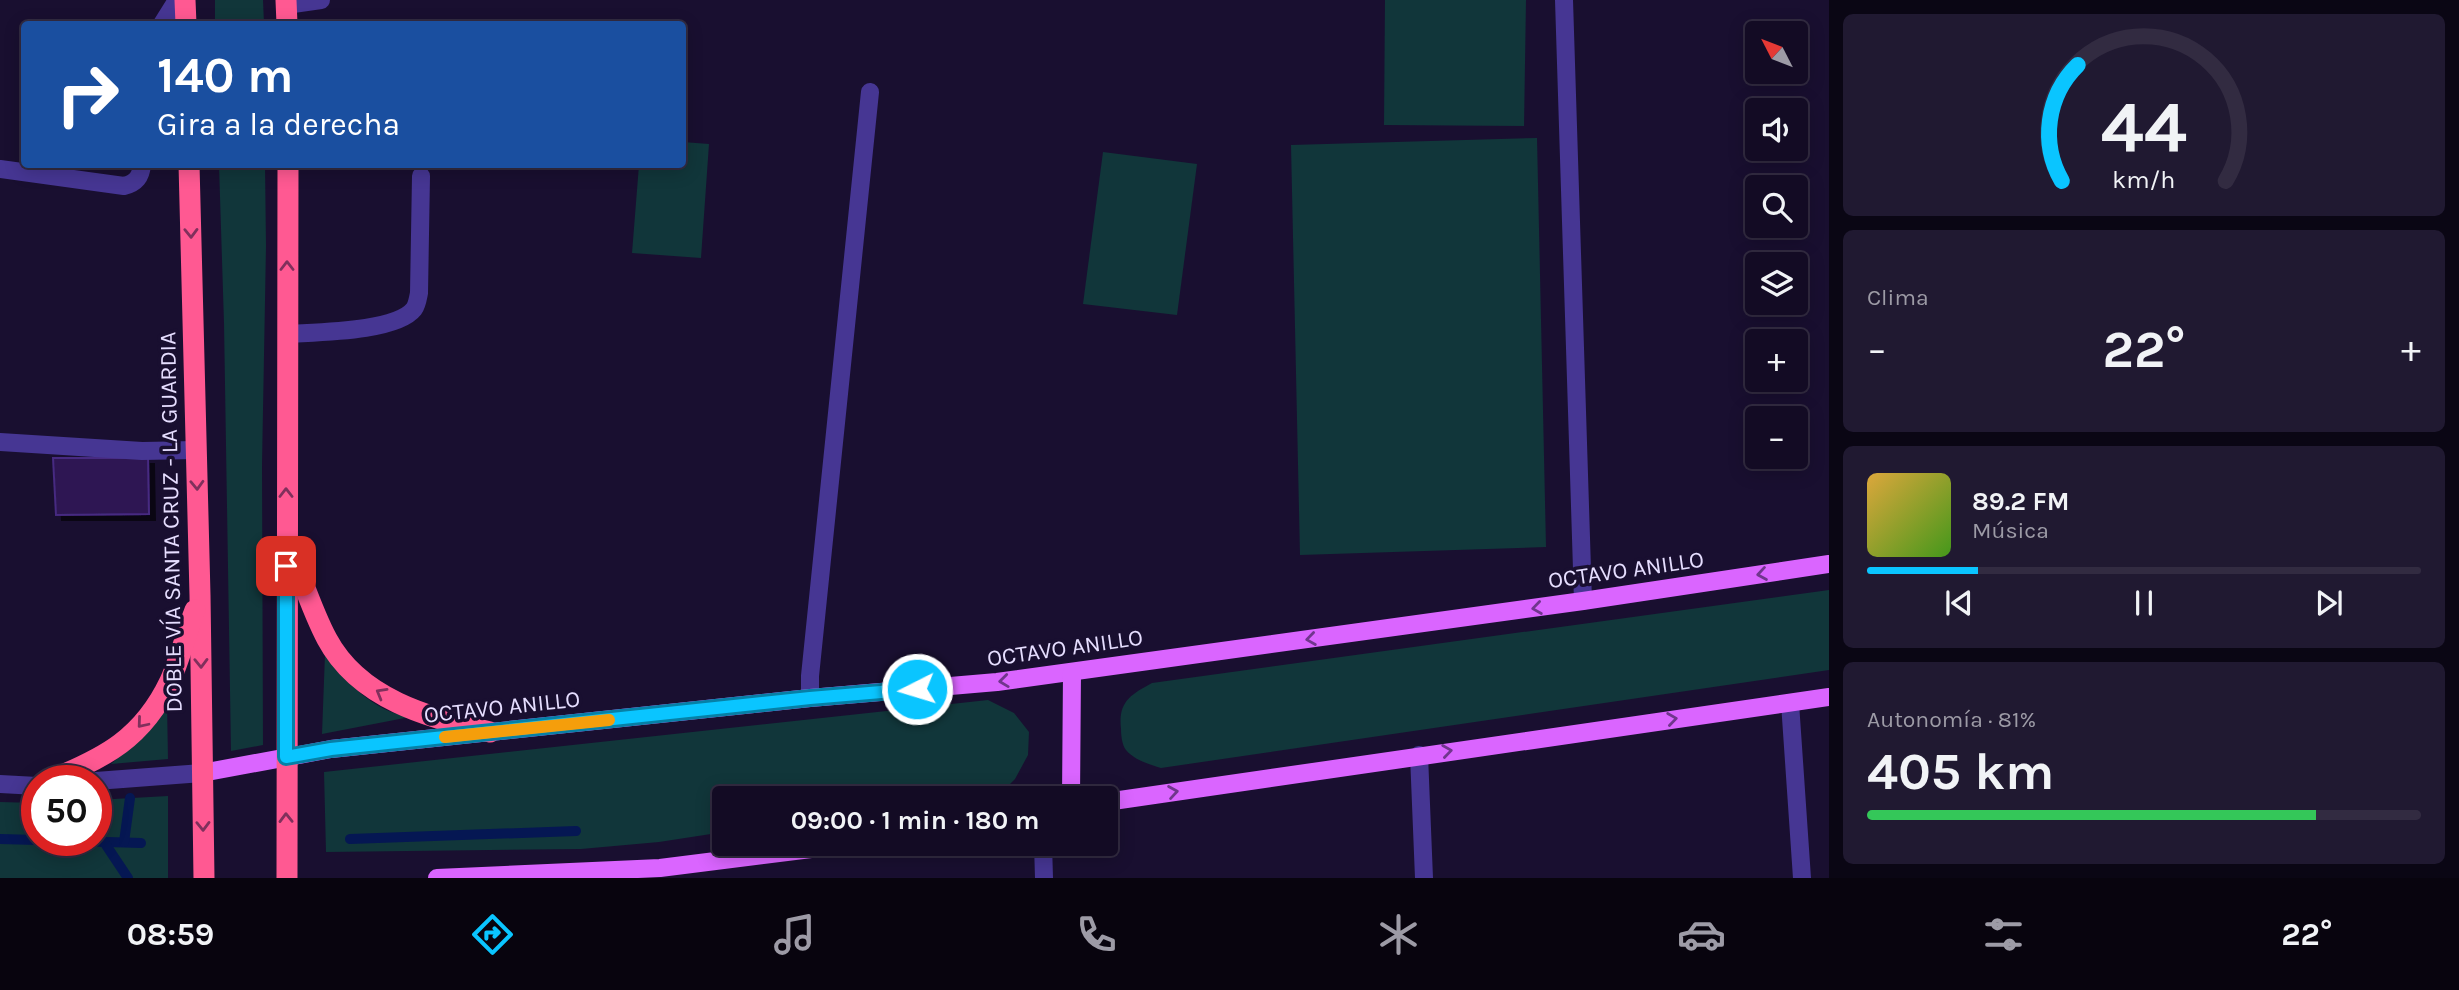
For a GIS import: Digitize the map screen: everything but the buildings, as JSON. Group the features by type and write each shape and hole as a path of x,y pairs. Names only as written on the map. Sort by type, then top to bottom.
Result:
{"highway":[{"path":"185,0 186,21"},
{"name":"DOBLE VÍA SANTA CRUZ - LA GUARDIA","path":"189,168 204,878"},
{"path":"287,878 288,168"},
{"path":"286,540 327,640 348,668 382,695 434,719 490,732"},
{"path":"83,765 110,753 133,734 155,708 171,679 200,595"}],"main road":[{"name":"OCTAVO ANILLO","path":"202,773 331,749 810,698 997,682 1829,564"},
{"path":"1071,786 1072,672"},
{"path":"1118,800 1829,697"},
{"path":"438,878 660,873 772,856"}],"street":[{"path":"164,21 177,0"},
{"path":"286,10 321,0"},
{"path":"1564,0 1583,601"},
{"path":"810,698 810,676 870,92"},
{"path":"0,169 124,186 134,183 142,168"},
{"path":"287,334 337,331 398,321 415,307 419,293 421,176"},
{"path":"0,442 142,452 196,450"},
{"path":"1790,703 1802,878"},
{"path":"1419,755 1423,878"},
{"name":"OCTAVO ANILLO","path":"112,780 202,773"},
{"path":"0,784 21,785"},
{"path":"1043,856 1044,878"}],"green space":[{"path":"215,0 263,0 264,21 215,21"},
{"path":"1385,0 1526,0 1524,126 1384,125"},
{"path":"1537,138 1546,547 1300,555 1291,145"},
{"path":"686,142 709,144 701,258 632,253 639,168 686,168"},
{"path":"1103,152 1197,164 1177,315 1083,304"},
{"path":"219,168 265,168 263,745 231,751"},
{"path":"1829,590 1829,670 1161,768 1133,756 1126,750 1122,740 1121,712 1127,700 1152,683"},
{"path":"325,654 352,685 372,702 396,714 410,717 322,734"},
{"path":"988,700 1014,713 1029,732 1028,755 1008,786 712,786 712,834 581,849 326,852 324,772"},
{"path":"167,703 168,759 111,764 140,739"},
{"path":"168,796 168,878 0,878 0,802 21,803 21,856 112,856 112,799"}],"waterway":[{"path":"124,842 130,798"},
{"path":"350,839 576,831"},
{"path":"0,839 21,840"},
{"path":"112,842 141,843"},
{"path":"112,854 128,878"}],"slow traffic":[{"path":"445,737 609,720"}],"route":[{"path":"286,566 286,757 331,749 917,689"}]}
